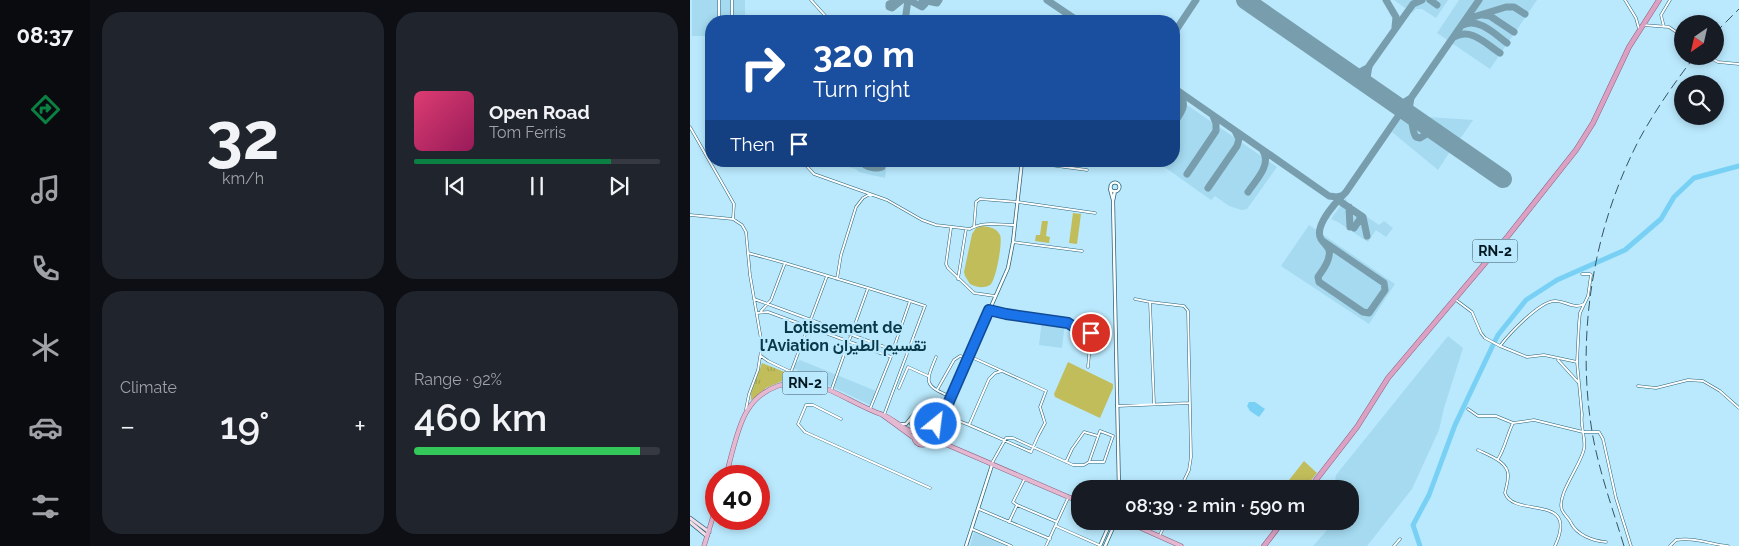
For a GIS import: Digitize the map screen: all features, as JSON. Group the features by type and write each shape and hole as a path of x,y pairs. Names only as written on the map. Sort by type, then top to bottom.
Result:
{"highway":[{"name":"RN-2","path":"1316,480 1357,427 1388,378 1547,188 1576,150 1593,123 1622,60 1659,0"},
{"path":"1264,546 1277,530"}],"main road":[{"name":"RN-2","path":"729,465 746,411 759,396 772,388 794,382 816,385 831,391 870,409 910,432 916,432"},
{"name":"RN-2","path":"883,416 914,438 919,444 934,443 953,447"},
{"name":"RN-2","path":"922,430 953,447 1069,497"},
{"path":"914,438 916,432 922,430"},
{"path":"926,444 933,433"},
{"path":"690,518 708,534"},
{"path":"690,522 708,534"},
{"path":"704,546 709,530"},
{"path":"1146,530 1182,546"}],"street":[{"path":"719,0 719,15"},
{"path":"732,0 732,15"},
{"path":"811,0 825,15"},
{"path":"1625,0 1636,18 1639,30"},
{"path":"1664,27 1661,15 1670,0"},
{"path":"1642,25 1674,29"},
{"path":"1724,63 1739,64"},
{"path":"690,127 705,153"},
{"path":"713,167 734,204 733,219"},
{"path":"808,167 814,174 887,200 922,220 936,225 966,229 994,224 1015,225"},
{"path":"933,433 940,422 1008,268 1018,202 1021,167"},
{"path":"1065,167 1087,170"},
{"path":"1113,202 1115,192 1119,188 1117,183 1112,184 1110,189 1113,202 1119,480"},
{"path":"1110,189 1115,192"},
{"path":"837,279 841,254 856,207 863,198 870,194"},
{"path":"974,227 976,202 980,199 1094,212"},
{"path":"690,215 733,219 745,228 762,345 761,356 746,411"},
{"path":"951,228 946,264 950,271 974,293 995,296"},
{"path":"958,278 966,229"},
{"path":"1013,242 1082,251"},
{"path":"748,253 925,306 883,416"},
{"path":"761,311 769,304 784,263"},
{"path":"1582,274 1591,275 1586,302 1580,313 1577,362 1582,415 1580,425 1585,439 1584,451 1563,497 1562,510 1575,530 1594,540 1606,542"},
{"path":"791,372 827,276"},
{"path":"831,391 868,288"},
{"path":"754,299 893,350"},
{"path":"1455,299 1472,312 1485,338 1500,346 1527,357 1544,355 1577,362"},
{"path":"1135,300 1184,306 1188,311 1191,464 1184,480"},
{"path":"870,409 891,357 910,301"},
{"path":"1500,346 1518,325 1547,303 1555,301 1576,306 1586,302"},
{"path":"1150,302 1154,404"},
{"path":"989,310 1068,323 1091,333 1088,367"},
{"path":"757,312 768,312 891,357"},
{"path":"761,356 816,385"},
{"path":"937,390 954,360 960,356 968,357 1046,391 1040,407 1045,423 1034,448 1029,452 959,421"},
{"path":"936,357 928,376 930,385 951,397"},
{"path":"1556,358 1579,384"},
{"path":"899,388 908,367 928,376"},
{"path":"969,425 989,379 995,373 1002,371"},
{"path":"1638,386 1656,388 1688,380 1704,380 1739,408"},
{"path":"1117,406 1190,403"},
{"path":"842,419 812,405 806,405 798,424 805,432 930,488"},
{"path":"1468,408 1478,416 1496,416 1513,423 1534,420 1583,432 1596,431 1602,435 1616,498 1631,546"},
{"path":"898,424 906,424 915,414 940,422"},
{"path":"922,430 911,424 917,415 936,424 940,422"},
{"path":"1498,460 1513,423"},
{"path":"966,546 992,463 1003,440 1012,438 1078,466 1089,462 1104,462 1113,436 1100,431 1089,462"},
{"path":"1066,462 1072,449 1084,432 1098,436"},
{"path":"1478,450 1498,460 1506,468 1508,472 1505,493 1509,500 1548,510 1560,521 1561,529 1555,546"},
{"path":"1025,478 1013,502 1057,522"},
{"path":"1046,546 1069,497"},
{"path":"1009,522 1017,505"},
{"path":"978,509 1050,539"},
{"path":"1056,526 1100,546 1107,530"},
{"path":"972,529 1011,546"},
{"path":"1104,546 1112,530"},
{"path":"1159,536 1162,530"},
{"path":"1394,546 1400,538"},
{"path":"1670,546 1676,540 1691,539 1728,546"}],"shaded area":[{"path":"692,0 745,0 745,15 705,15 705,36 692,36"},
{"path":"1394,0 1448,0 1436,18 1422,9 1416,9 1412,13"},
{"path":"1459,0 1537,0 1490,69 1437,33"},
{"path":"1180,100 1277,167 1247,209 1242,210 1229,206 1215,196 1211,200 1164,167 1180,167"},
{"path":"1402,117 1451,150 1438,170 1392,132"},
{"path":"1428,117 1473,120 1460,139"},
{"path":"849,167 886,167 885,178 859,172"},
{"path":"1346,198 1347,203 1379,225 1384,221 1393,228 1386,237 1376,230 1368,242 1331,219"},
{"path":"1309,225 1395,284 1369,324 1281,266"},
{"path":"1042,320 1065,323 1062,348 1039,345"},
{"path":"1448,336 1463,348 1439,430 1412,489 1367,546 1313,546 1327,530 1359,530 1359,480 1336,480 1336,475"},
{"path":"800,360 876,391 870,405 793,368"},
{"path":"1249,402 1255,402 1265,409 1259,417 1250,411 1247,406"},
{"path":"974,532 1006,546 970,546"}],"green space":[{"path":"1073,213 1081,214 1077,244 1069,243"},
{"path":"1042,221 1048,221 1046,236 1050,237 1049,243 1035,241 1036,235 1040,235"},
{"path":"983,226 997,231 1000,235 1001,245 992,282 987,286 977,287 970,284 964,272 972,234 976,228"},
{"path":"1068,362 1113,384 1100,418 1055,397 1054,394"},
{"path":"762,363 790,375 789,378 766,388 751,400 751,393"},
{"path":"1304,461 1317,473 1311,480 1289,480"}],"waterway":[{"path":"1495,341 1526,300 1557,280 1625,250 1661,219 1674,197 1694,178 1739,166"},
{"path":"1420,546 1413,525 1429,495 1455,425 1493,345"}],"taxiway":[{"path":"900,0 889,4 889,7 892,8 902,0"},
{"path":"906,15 908,0"},
{"path":"909,0 922,7 925,4 923,0"},
{"path":"922,0 937,3 939,0"},
{"path":"1047,0 1069,15"},
{"path":"1180,24 1196,0"},
{"path":"1386,0 1396,17 1395,27"},
{"path":"1371,88 1367,78 1369,66 1413,4 1422,0"},
{"path":"1430,0 1437,5"},
{"path":"1412,116 1409,109 1411,98 1479,0"},
{"path":"1467,19 1506,7 1514,7 1525,14"},
{"path":"1483,15 1490,16 1514,32"},
{"path":"1463,25 1469,23 1480,25 1492,31 1507,43"},
{"path":"1454,37 1460,34 1472,35 1500,53"},
{"path":"1347,71 1358,73 1369,67"},
{"path":"1180,92 1329,196 1341,196"},
{"path":"1180,114 1183,106 1181,95"},
{"path":"1394,104 1403,103 1411,98"},
{"path":"1324,242 1384,283 1385,290 1369,313 1363,312 1319,282 1318,277 1326,265 1329,253 1319,234 1320,227 1399,115 1399,107"},
{"path":"1408,113 1416,137 1420,138 1425,135 1427,127"},
{"path":"1187,174 1216,131 1216,123 1213,116"},
{"path":"1208,188 1237,146 1239,139 1235,131"},
{"path":"1248,192 1264,167 1265,156 1263,151"},
{"path":"869,167 882,167"},
{"path":"1338,200 1363,217 1367,236"},
{"path":"1349,207 1350,227"},
{"path":"1354,228 1360,219 1360,215"}],"runway":[{"path":"1245,0 1503,179"}],"railway":[{"path":"1724,24 1739,9"},
{"path":"1624,546 1599,465 1588,399 1586,361 1592,283 1610,208 1624,172 1640,138 1688,65"}],"district":[{"name":"Lotissement de l'Aviation تقسيم الطيران","path":"843,336"}],"route":[{"path":"936,424 940,422 989,310 1068,323 1091,333"}]}
